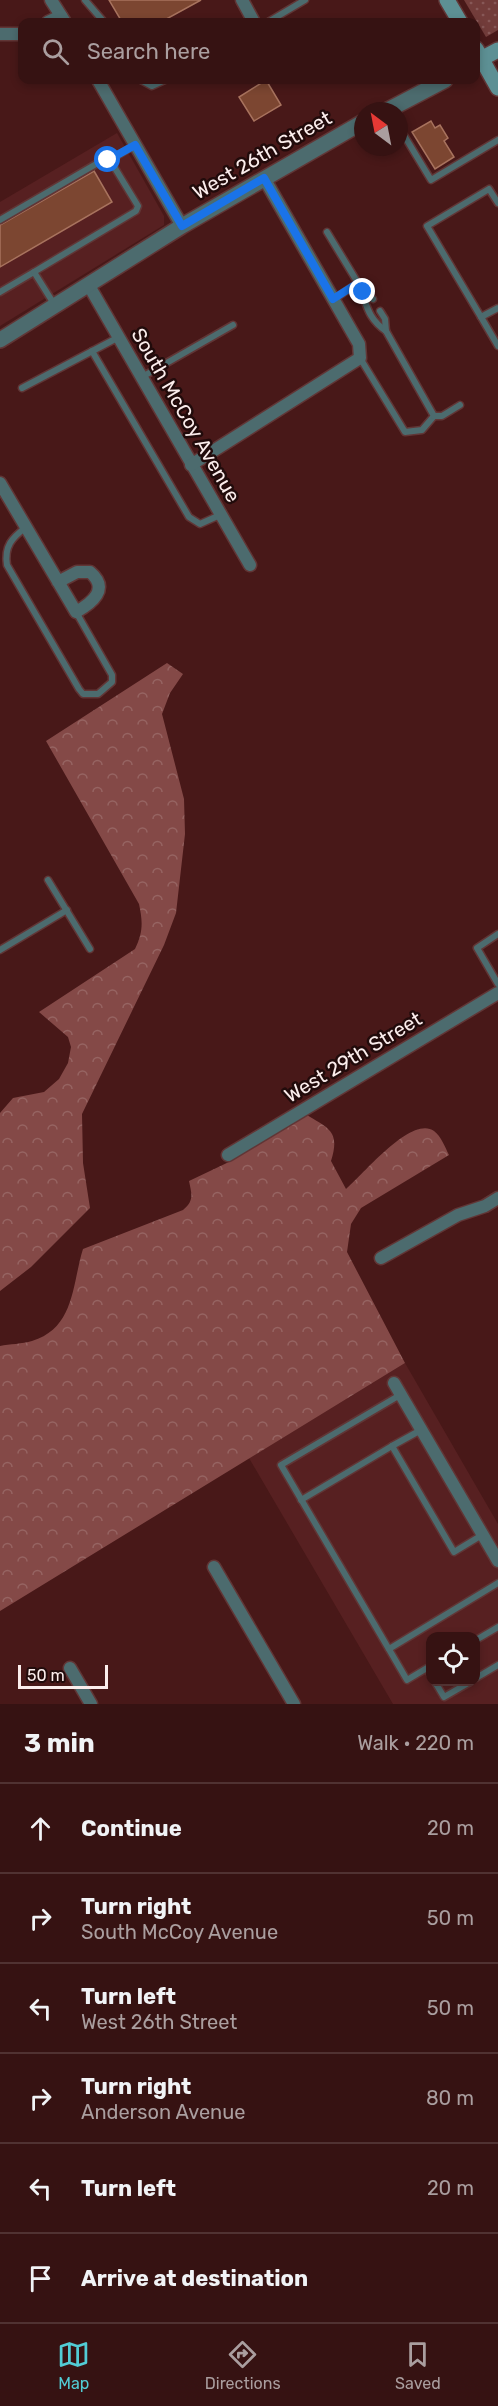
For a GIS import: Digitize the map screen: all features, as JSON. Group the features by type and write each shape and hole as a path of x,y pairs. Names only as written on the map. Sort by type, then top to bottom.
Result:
{"main road":[{"path":"447,0 458,18"},
{"path":"480,56 498,50"},
{"path":"480,60 498,88"}],"street":[{"path":"51,0 62,18"},
{"path":"242,0 252,18"},
{"path":"0,34 18,34"},
{"path":"100,84 182,226"},
{"path":"405,102 438,84"},
{"name":"West 26th Street","path":"0,340 182,226 354,127"},
{"path":"191,465 360,358 359,344 264,178"},
{"name":"South McCoy Avenue","path":"88,284 250,565"},
{"path":"0,483 58,582 76,612 96,598 100,590 95,576 83,571 58,582"},
{"name":"West 29th Street","path":"228,1155 498,993"},
{"path":"381,1258 458,1215 485,1206 498,1198"},
{"path":"394,1383 498,1561"},
{"path":"214,1567 294,1704"},
{"path":"70,1668 91,1704"}],"lane":[{"path":"85,0 101,18"},
{"path":"275,18 305,0"},
{"path":"408,142 431,180 498,140"},
{"path":"0,220 103,160 110,160 135,145"},
{"path":"0,292 136,211 138,206 110,160"},
{"path":"498,203 489,189 427,226 498,346"},
{"path":"327,232 363,292 373,299"},
{"path":"34,272 55,305"},
{"path":"333,299 358,283"},
{"path":"363,292 363,301 377,325 386,331"},
{"path":"481,317 498,308"},
{"path":"380,311 385,320 386,331 434,416"},
{"path":"141,377 233,325"},
{"path":"22,388 118,337"},
{"path":"92,351 189,517 200,524 220,515"},
{"path":"360,358 405,432 422,430 434,416 442,416 460,405"},
{"path":"7,565 7,548 12,537 26,527"},
{"path":"0,554 79,689 83,694 98,694 112,682 112,675 76,612"},
{"path":"48,880 90,949"},
{"path":"0,950 67,910"},
{"path":"498,934 477,948 498,984"},
{"path":"400,1395 281,1466 407,1680 426,1671"},
{"path":"301,1500 421,1430"},
{"path":"392,1446 454,1552 483,1535"},
{"path":"389,1649 498,1583"},
{"path":"480,1638 498,1627"},
{"path":"480,1676 498,1665"},
{"path":"437,1686 444,1697 463,1686"}],"shaded area":[{"path":"464,0 498,0 498,30 486,37 480,27 480,18 475,18"},
{"path":"117,133 164,216 164,225 0,326 0,202"},
{"path":"405,1363 498,1524 498,1704 393,1704 249,1458"}],"green space":[{"path":"167,663 183,674 170,693 162,714 184,799 185,834 176,913 164,945 82,1114 83,1163 90,1208 31,1267 0,1291 0,1113 13,1098 44,1092 59,1079 68,1063 71,1047 68,1037 39,1012 135,949 142,927 139,904 46,741"},
{"path":"307,1115 331,1132 334,1144 331,1161 346,1189 388,1149 413,1131 424,1128 434,1131 449,1155 361,1208 351,1224 347,1252 405,1363 0,1611 0,1346 32,1341 46,1335 57,1326 70,1303 83,1249 183,1210 189,1204 191,1197 189,1181 231,1161"}],"building":[{"path":"109,0 201,0 168,18 120,18"},
{"path":"260,84 268,84 281,105 254,121 239,97"},
{"path":"431,121 435,128 440,125 448,138 444,141 454,157 435,169 412,132"},
{"path":"94,171 112,202 0,267 0,225"}],"route":[{"path":"108,160 135,145 182,226 264,178 333,299 358,283 363,292"}]}
